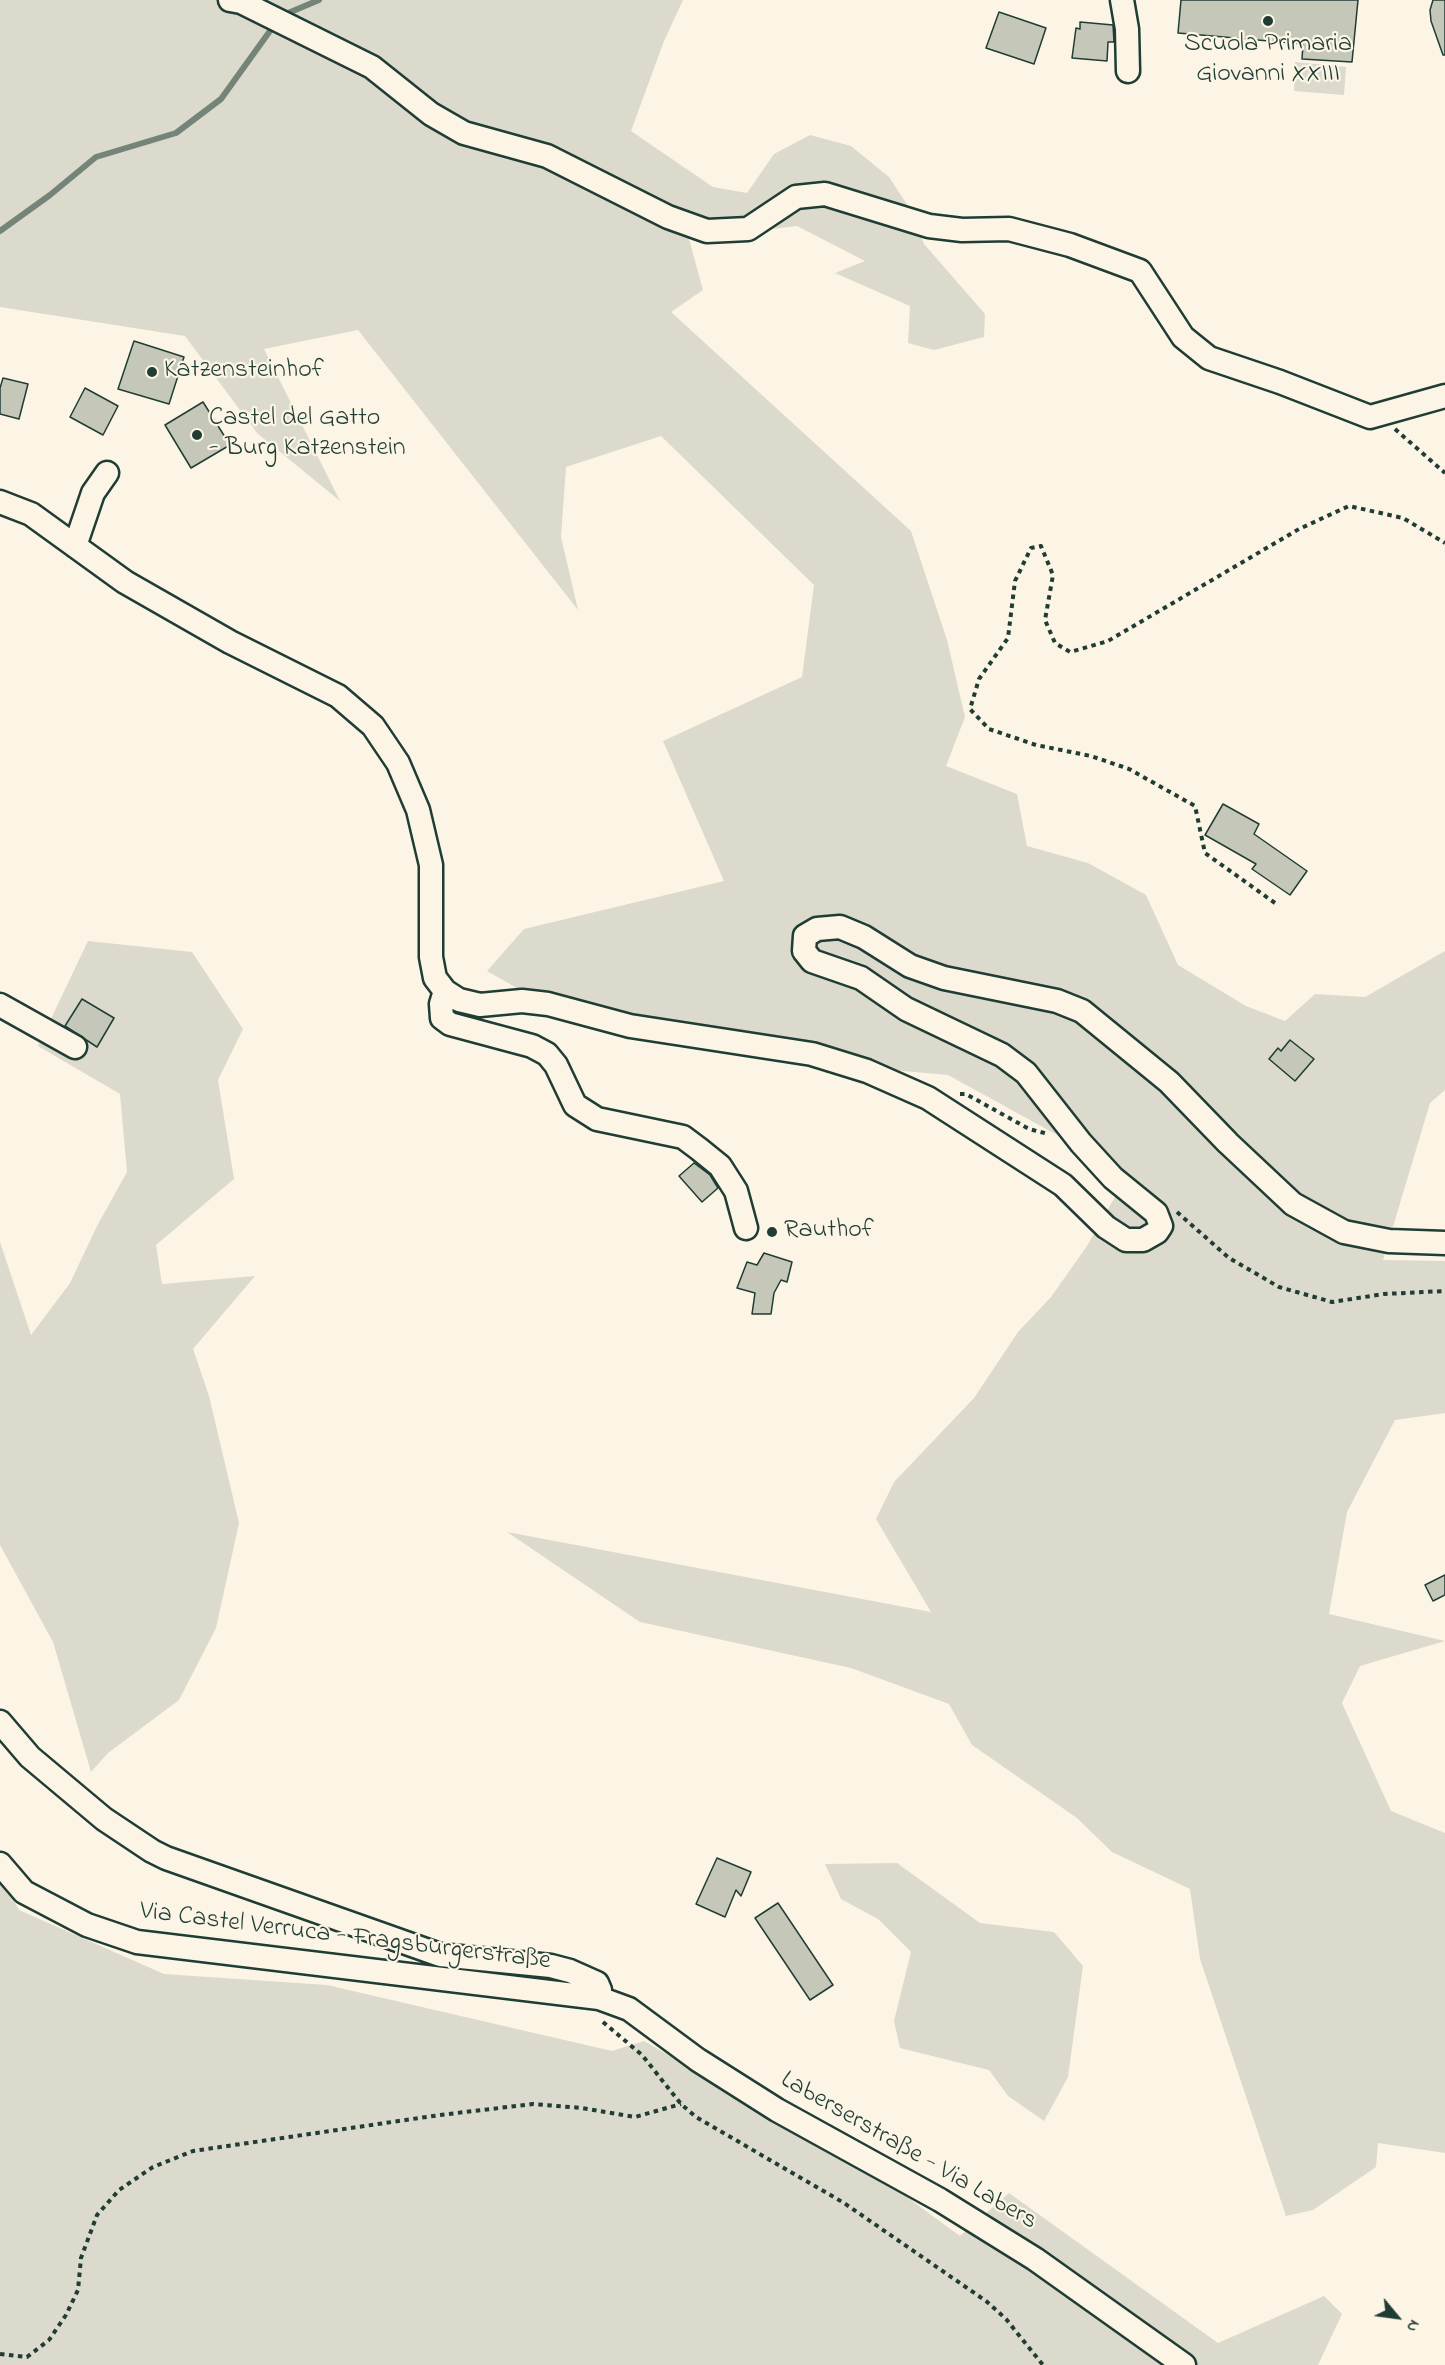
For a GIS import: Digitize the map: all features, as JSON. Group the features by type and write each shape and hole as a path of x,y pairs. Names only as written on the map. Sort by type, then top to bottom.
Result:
{"street":[{"path":"230,0 252,7 372,67 430,114 464,133 547,156 668,217 707,231 748,229 796,197 825,194 928,226 962,230 1009,229 1070,245 1140,271 1183,337 1209,358 1280,382 1370,417 1445,396"},
{"path":"1122,0 1128,29 1128,71"},
{"path":"75,546 93,493 107,473"},
{"path":"0,502 32,514 125,582 230,642 338,696 373,726 398,763 418,810 431,865 431,957 435,978 445,991 459,1000 480,1005 522,1001 548,1004 630,1026 812,1054 867,1071 928,1098 1063,1185 1106,1227 1126,1240 1143,1240 1157,1232 1161,1226 1156,1213 1113,1178 1081,1143 1026,1073 1002,1055 906,1009 861,978 812,961 804,951 805,936 817,929 840,927 864,937 910,966 944,978 1057,1001 1082,1011 1170,1082 1228,1143 1293,1204 1344,1232 1389,1241 1445,1243"},
{"path":"445,991 441,1004 442,1018 450,1024 532,1046 547,1054 556,1065 574,1105 597,1119 683,1137 699,1149 720,1167 736,1191 746,1228"},
{"path":"0,1005 75,1047"},
{"path":"0,1722 30,1757 104,1819 166,1858 440,1955 526,1963 570,1971 597,1983 600,1990 598,1998"},
{"name":"Via Castel Verruca - Fragsburgerstraße","path":"0,1864 24,1892 87,1925 137,1942 598,1998"},
{"name":"Laberserstraße - Via Labers","path":"598,1998 629,2009 698,2060 777,2110 940,2200 1035,2259 1184,2365"}],"path":[{"path":"1378,415 1445,472"},
{"path":"1275,903 1205,852 1195,806 1130,769 1090,756 1036,745 989,729 970,709 979,679 1008,638 1015,581 1019,572 1031,548 1041,546 1053,575 1045,621 1055,643 1070,652 1108,641 1299,529 1349,506 1403,518 1445,543"},
{"path":"928,1098 945,1093 966,1094 1029,1129 1050,1134"},
{"path":"1170,1205 1229,1258 1279,1287 1332,1302 1384,1294 1445,1291"},
{"path":"598,1998 603,2022 642,2055 681,2104 696,2117 844,2203 986,2301 1006,2319 1043,2365"},
{"path":"0,2354 27,2357 49,2340 66,2315 78,2290 81,2258 97,2215 119,2190 153,2167 193,2151 440,2115 533,2104 582,2108 635,2117 681,2104"}],"shaded area":[{"path":"0,0 683,0 664,41 631,131 713,187 747,193 774,154 810,135 851,146 889,177 912,212 924,244 985,314 984,337 934,350 908,343 910,306 835,273 865,261 797,226 689,239 703,290 671,312 911,531 947,640 965,717 946,766 1017,794 1027,846 1088,863 1146,895 1178,965 1246,1006 1285,1021 1315,994 1365,997 1445,951 1445,1090 1430,1103 1383,1260 1445,1261 1445,1413 1395,1420 1347,1512 1329,1614 1445,1641 1360,1666 1342,1703 1391,1811 1445,1833 1445,2153 1378,2143 1376,2167 1313,2210 1286,2216 1200,1959 1190,1889 1112,1852 1077,1818 972,1745 949,1704 851,1668 640,1622 507,1532 931,1612 876,1519 894,1482 974,1398 1018,1332 1051,1297 1087,1246 1128,1174 948,1075 848,1066 529,995 487,971 524,929 724,881 663,741 802,677 814,585 661,436 566,467 561,537 578,610 358,330 264,349 340,501 257,433 185,336 0,307"},
{"path":"1295,62 1346,67 1344,95 1294,91"},
{"path":"88,941 192,952 243,1029 218,1080 234,1179 156,1245 162,1284 255,1276 193,1349 209,1396 239,1523 216,1628 179,1700 108,1753 91,1772 53,1642 0,1545 0,1242 31,1335 70,1283 97,1226 127,1172 120,1094 38,1046"},
{"path":"897,1863 980,1923 1054,1932 1083,1966 1068,2077 1044,2121 1008,2096 989,2070 900,2048 894,2021 911,1952 878,1919 841,1899 825,1864"},
{"path":"0,1876 19,1910 164,1974 327,1985 612,2051 644,2041 871,2171 960,2236 1009,2193 1218,2343 1324,2296 1342,2314 1318,2365 0,2365"}],"building":[{"name":"Scuola Primaria Giovanni XXIII","path":"1181,0 1358,0 1352,62 1302,59 1303,44 1178,33"},
{"path":"1433,0 1445,0 1445,55 1443,55 1431,21 1430,10"},
{"path":"999,12 1046,28 1034,64 986,48"},
{"path":"1080,22 1113,25 1114,42 1108,42 1107,61 1072,58 1076,28 1080,29"},
{"name":"Katzensteinhof","path":"134,341 184,357 169,404 118,389"},
{"path":"3,378 28,384 19,419 0,414 0,388"},
{"path":"85,388 118,406 103,435 70,417"},
{"name":"Castel del Gatto - Burg Katzenstein","path":"203,402 230,445 191,468 165,425"},
{"path":"1223,804 1259,824 1254,834 1307,871 1290,895 1252,869 1256,864 1205,835"},
{"path":"82,999 114,1018 97,1047 65,1026"},
{"path":"1290,1040 1314,1059 1295,1081 1269,1059 1278,1048 1281,1051"},
{"path":"694,1163 710,1175 718,1188 702,1202 679,1176"},
{"path":"764,1253 792,1262 787,1282 781,1280 774,1293 771,1314 752,1314 755,1293 737,1288 747,1262 757,1265"},
{"path":"1445,1575 1445,1595 1433,1601 1425,1585"},
{"path":"717,1858 751,1872 741,1896 736,1890 725,1917 696,1904"},
{"path":"778,1903 833,1985 810,2000 755,1918"}],"waterway":[{"path":"281,16 319,0"},
{"path":"0,231 50,195 96,157 176,133 221,99 275,24"}],"place":[{"name":"Scuola Primaria Giovanni XXIII","path":"1268,21"},
{"name":"Katzensteinhof","path":"152,372"},
{"name":"Castel del Gatto - Burg Katzenstein","path":"197,435"},
{"name":"Rauthof","path":"772,1232"}]}
